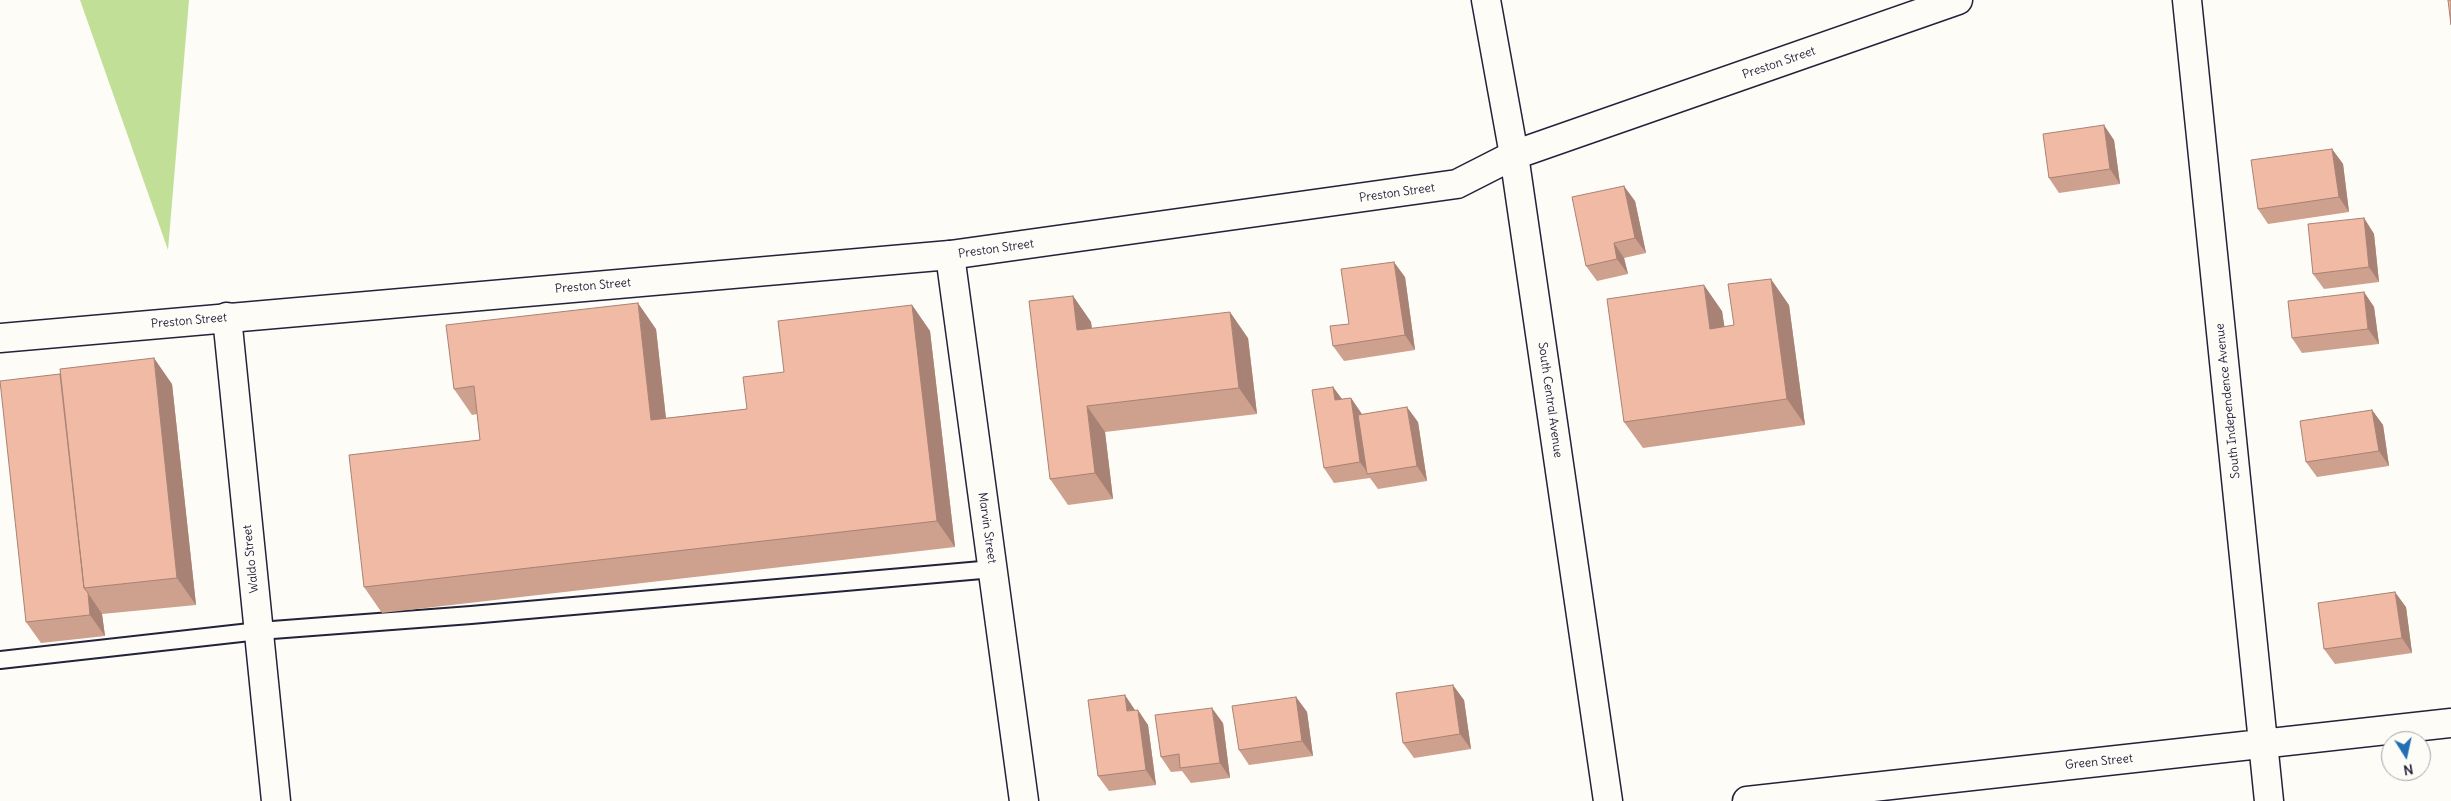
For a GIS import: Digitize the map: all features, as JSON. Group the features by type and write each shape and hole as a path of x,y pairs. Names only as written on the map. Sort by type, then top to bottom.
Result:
{"street":[{"name":"South Central Avenue","path":"1486,0 1514,155 1608,801"},
{"name":"Preston Street","path":"0,338 950,255 1457,184 1514,155 1958,0"},
{"name":"South Independence Avenue","path":"2187,0 2269,801"},
{"name":"Marvin Street","path":"950,255 1024,801"},
{"name":"Waldo Street","path":"227,317 276,801"},
{"name":"Green Street","path":"1747,801 2451,723"}],"lane":[{"path":"0,660 259,632 471,615 992,568"}],"green space":[{"path":"80,0 189,0 168,250"}],"building":[{"path":"2448,0 2451,0 2451,25"},
{"path":"2104,125 2110,169 2049,178 2043,134"},
{"path":"2332,149 2339,197 2258,209 2251,160"},
{"path":"1624,186 1635,238 1614,243 1617,259 1586,266 1572,197"},
{"path":"2364,218 2369,267 2313,274 2308,224"},
{"path":"1394,262 1405,335 1333,346 1330,326 1349,324 1341,269"},
{"path":"1771,279 1787,399 1624,422 1607,299 1704,285 1710,329 1734,325 1728,284"},
{"path":"2364,292 2368,329 2292,338 2288,301"},
{"path":"1073,296 1077,330 1230,312 1239,388 1087,406 1095,473 1050,479 1029,301"},
{"path":"638,303 651,420 747,409 743,377 784,372 778,321 912,305 937,521 364,587 349,455 480,440 474,386 454,389 446,325"},
{"path":"154,358 177,578 84,588 60,369"},
{"path":"60,374 84,588 88,593 90,615 26,622 0,381"},
{"path":"1333,387 1335,400 1351,398 1360,462 1324,468 1312,390"},
{"path":"1407,407 1417,466 1367,474 1358,415"},
{"path":"2372,410 2379,451 2306,462 2300,421"},
{"path":"2395,592 2402,638 2324,649 2318,603"},
{"path":"1453,685 1460,734 1403,743 1396,693"},
{"path":"1125,695 1127,711 1138,710 1146,770 1098,776 1088,700"},
{"path":"1296,697 1302,741 1239,750 1232,706"},
{"path":"1212,708 1220,763 1180,768 1179,754 1161,757 1155,715"}]}
